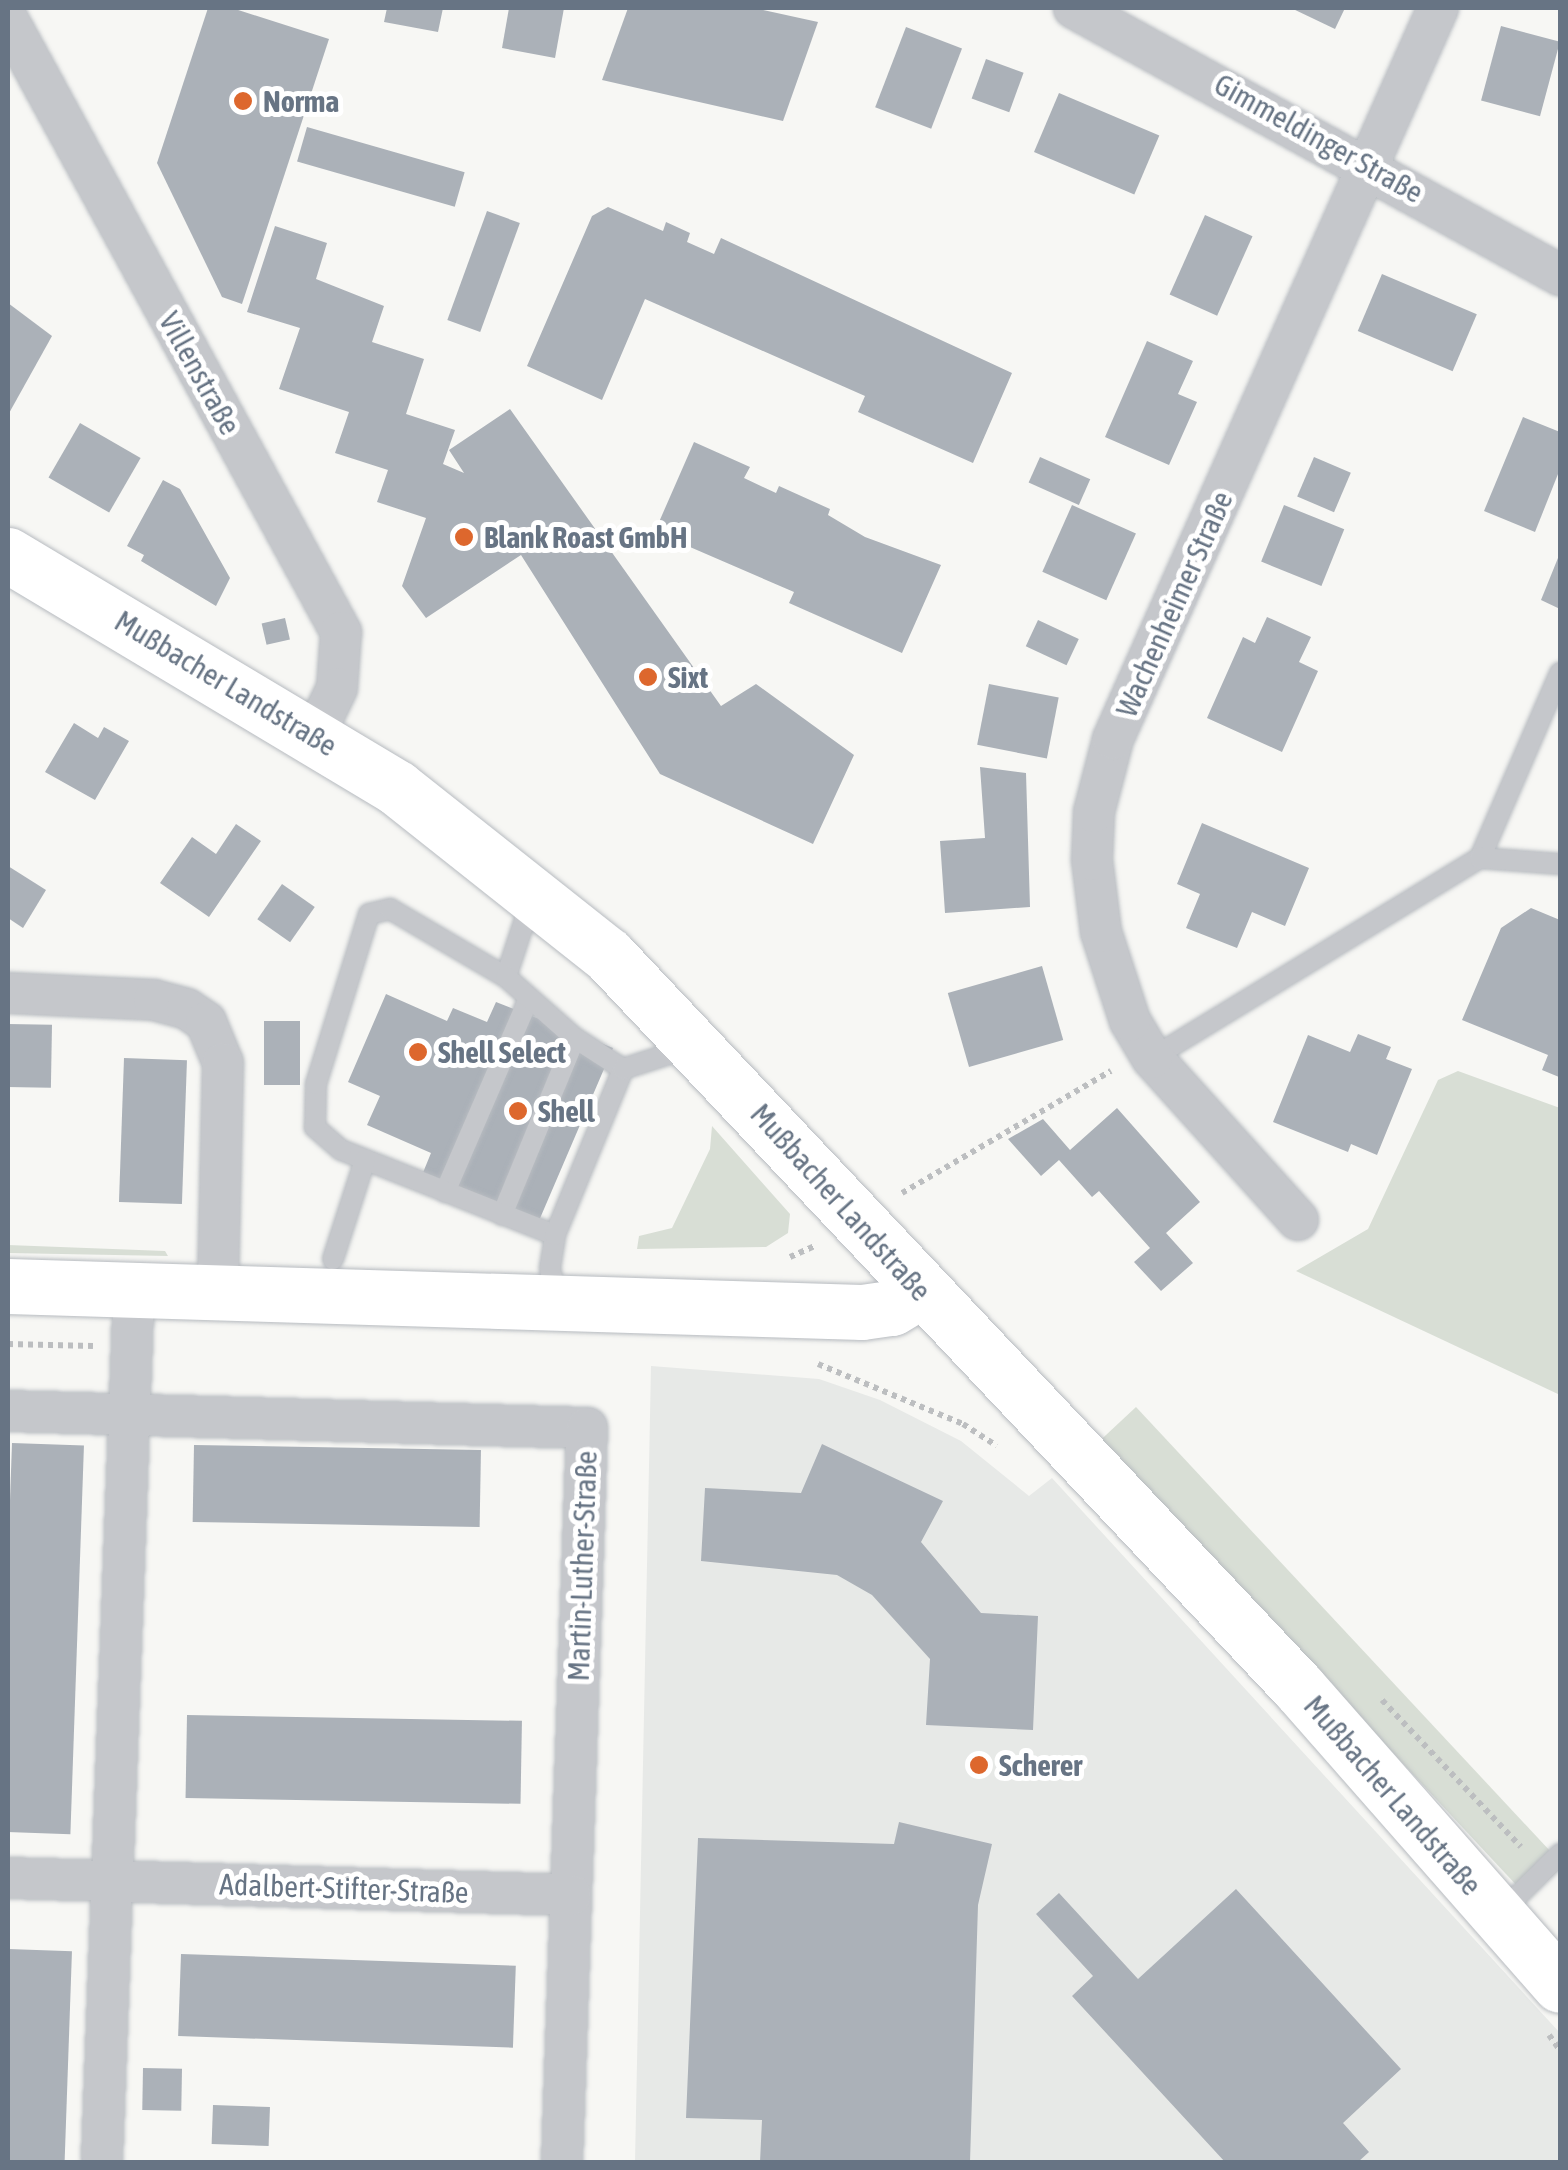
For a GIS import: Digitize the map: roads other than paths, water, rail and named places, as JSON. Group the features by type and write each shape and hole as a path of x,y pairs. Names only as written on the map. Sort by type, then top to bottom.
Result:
{"main road":[{"name":"Mußbacher Landstraße","path":"8,555 315,734 534,892 698,1044 860,1226 1298,1688 1498,1915 1552,2007"},
{"path":"8,1286 133,1313 218,1292 558,1306 862,1312 892,1308 922,1290"}],"street":[{"name":"Gimmeldinger Straße","path":"1074,8 1370,165 1560,275"},
{"name":"Wachenheimer Straße","path":"1298,1220 1149,1054 1110,971 1100,932 1092,860 1099,794 1113,740 1438,8"},
{"name":"Villenstraße","path":"8,20 341,632 336,688 315,734"},
{"path":"8,993 154,1000 187,1008 206,1022 223,1063 218,1292"},
{"path":"102,2159 117,1880 133,1313"},
{"name":"Martin-Luther-Straße","path":"8,1411 587,1428 562,2162"},
{"name":"Adalbert-Stifter-Straße","path":"8,1878 570,1895"}],"lane":[{"path":"1480,858 1560,673"},
{"path":"1149,1054 1480,858 1560,864"},
{"path":"506,977 534,892"},
{"path":"554,1235 364,1160 315,1127 316,1084 369,914 390,909 506,977 575,1038 623,1069"},
{"path":"445,1192 528,998"},
{"path":"502,1214 575,1038"},
{"path":"558,1306 550,1268 554,1235 623,1069 698,1044"},
{"path":"332,1259 364,1160"},
{"path":"1498,1915 1560,1854"}],"place":[{"name":"Norma","path":"243,101"},
{"name":"Blank Roast GmbH","path":"464,537"},
{"name":"Sixt","path":"648,677"},
{"name":"Shell Select","path":"418,1052"},
{"name":"Shell","path":"518,1111"},
{"name":"Scherer","path":"979,1765"}]}
